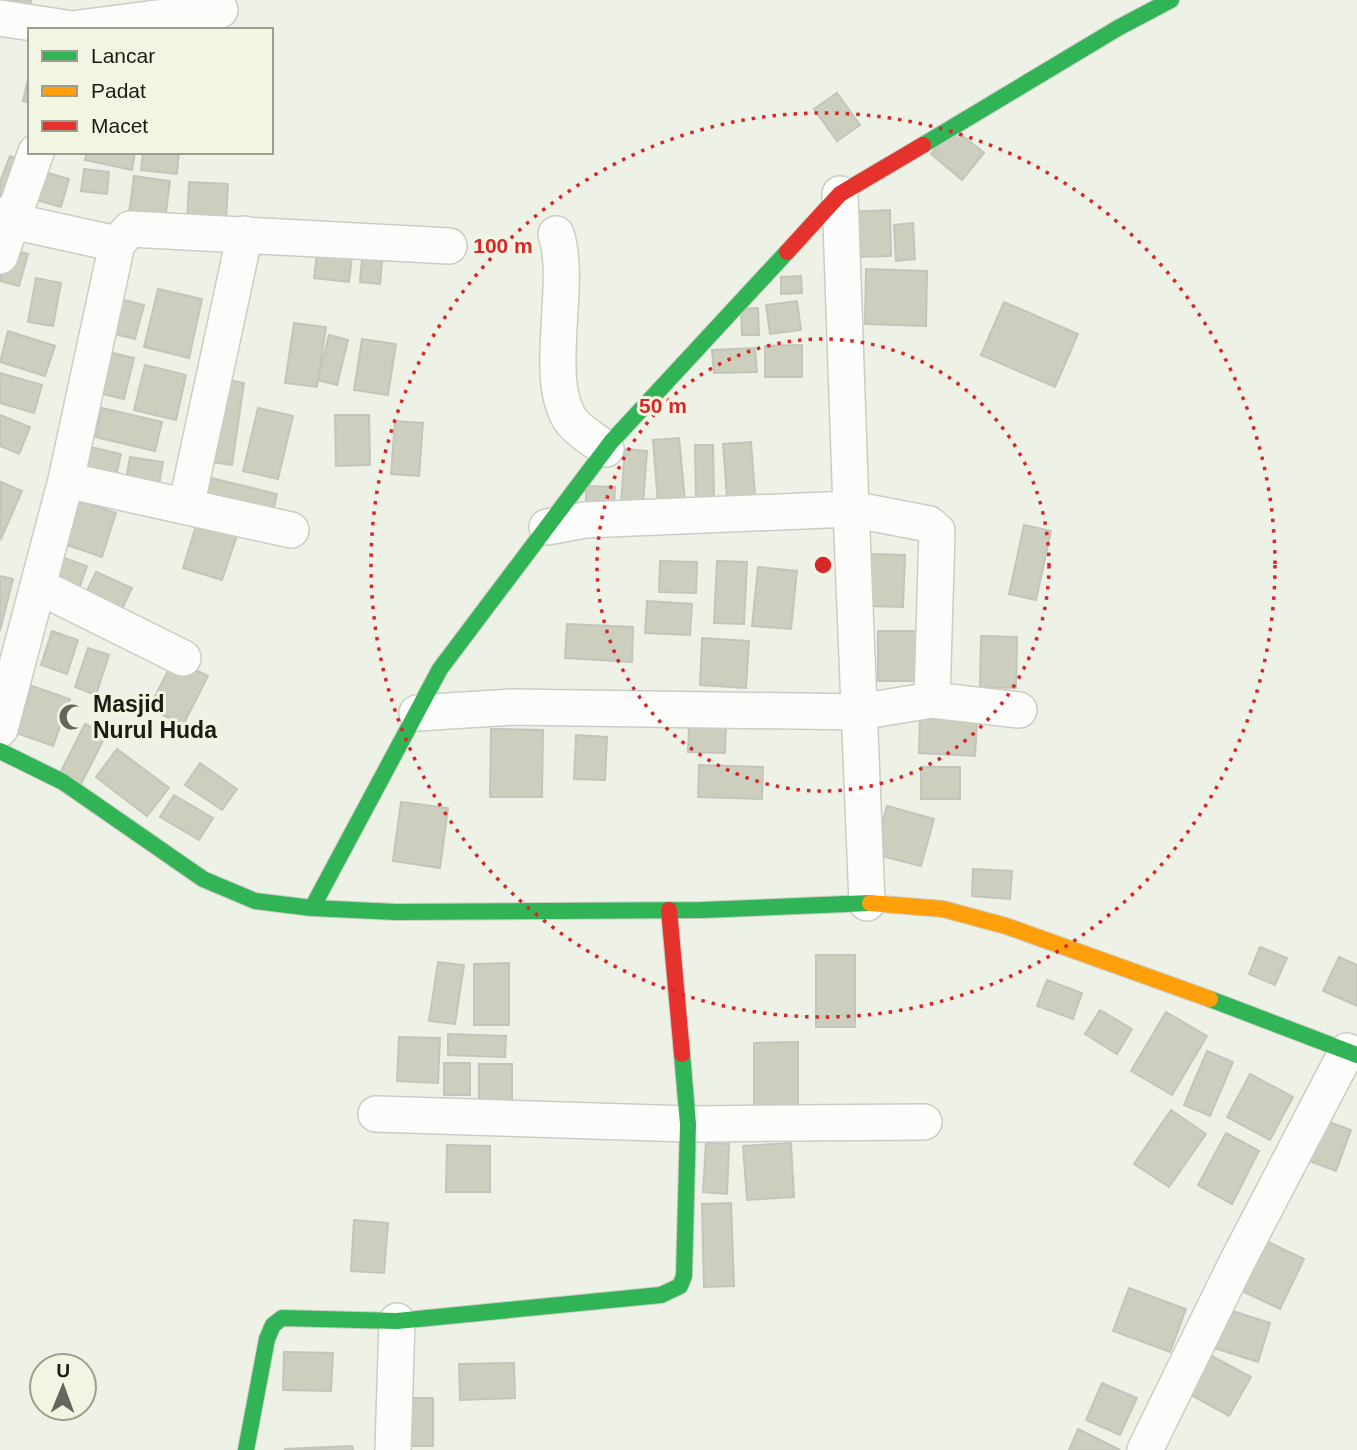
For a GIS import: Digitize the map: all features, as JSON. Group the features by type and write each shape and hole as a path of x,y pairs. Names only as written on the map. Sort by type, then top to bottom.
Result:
{"street":[{"path":"312,908 440,669 606,449 841,194 1118,28 1171,0"},
{"path":"86,28 220,10"},
{"path":"0,18 72,28"},
{"path":"0,256 6,218 35,154"},
{"path":"841,194 867,903"},
{"path":"6,218 117,244"},
{"path":"0,729 66,480 117,244 130,229 449,246"},
{"path":"186,507 245,234"},
{"path":"556,234 561,258 559,377 562,401 572,422 606,449"},
{"path":"66,480 291,530"},
{"path":"547,527 585,520 851,509 929,524 937,531 932,700"},
{"path":"38,586 183,658"},
{"path":"417,713 512,707 859,712 932,700 1019,710"},
{"path":"0,751 63,782 203,879 255,901 312,908 396,912 669,910 867,903 943,909 1006,926 1129,972 1165,982 1352,1053 1237,1262 1145,1450"},
{"path":"246,1450 267,1339 273,1325 282,1318 397,1321 519,1311 673,1291 684,1276 688,1124 669,910"},
{"path":"376,1114 688,1124 924,1122"},
{"path":"393,1450 397,1321"}],"building":[{"path":"0,0 31,0 29,13 0,8"},
{"path":"28,79 28,102 23,101"},
{"path":"837,93 860,125 837,141 814,109"},
{"path":"953,128 984,153 962,180 931,154"},
{"path":"86,154 135,154 132,170 85,160"},
{"path":"143,154 179,154 177,174 141,170"},
{"path":"10,156 26,162 12,200 0,195 0,182"},
{"path":"84,169 109,172 107,194 81,191"},
{"path":"38,170 69,179 61,207 30,198"},
{"path":"134,176 170,181 165,220 129,215"},
{"path":"189,182 228,184 226,223 187,221"},
{"path":"890,210 891,256 852,257 850,212"},
{"path":"913,223 915,259 896,261 894,225"},
{"path":"318,244 353,248 349,282 314,278"},
{"path":"7,248 28,254 19,286 0,281"},
{"path":"363,248 383,250 380,284 360,282"},
{"path":"866,269 927,271 926,326 865,324"},
{"path":"801,276 802,293 781,294 781,277"},
{"path":"36,278 61,283 53,326 28,322"},
{"path":"158,289 202,299 189,358 144,347"},
{"path":"112,297 144,305 135,339 103,331"},
{"path":"797,301 801,330 770,334 766,305"},
{"path":"1004,302 1078,334 1055,387 981,355"},
{"path":"758,308 759,335 742,335 741,309"},
{"path":"294,323 326,327 317,387 285,383"},
{"path":"8,331 55,346 45,376 0,362"},
{"path":"329,335 348,340 337,385 318,380"},
{"path":"362,339 396,344 388,395 354,390"},
{"path":"802,345 802,377 765,377 765,346"},
{"path":"755,348 757,372 714,373 712,350"},
{"path":"104,351 134,358 124,399 94,392"},
{"path":"145,365 186,375 176,420 134,410"},
{"path":"0,373 42,385 34,413 0,403"},
{"path":"223,379 244,383 232,465 210,462"},
{"path":"102,408 162,422 155,451 95,437"},
{"path":"258,408 293,416 278,479 243,471"},
{"path":"0,415 30,427 19,454 0,446"},
{"path":"335,415 369,415 370,465 336,466"},
{"path":"395,421 423,423 419,476 391,474"},
{"path":"679,438 685,501 658,503 653,440"},
{"path":"751,442 755,495 727,497 723,444"},
{"path":"695,445 713,445 714,499 696,500"},
{"path":"86,446 121,454 115,480 80,473"},
{"path":"625,449 647,451 643,504 621,503"},
{"path":"130,457 163,462 158,491 125,486"},
{"path":"203,476 277,494 271,520 197,501"},
{"path":"1,482 22,491 1,539 0,538"},
{"path":"586,486 615,487 614,506 586,505"},
{"path":"67,497 116,513 102,557 52,540"},
{"path":"198,519 238,532 222,580 183,568"},
{"path":"1024,525 1051,531 1036,600 1009,594"},
{"path":"53,554 87,566 77,594 43,582"},
{"path":"869,554 905,555 903,607 867,606"},
{"path":"660,561 697,562 696,593 659,592"},
{"path":"717,561 747,562 744,624 714,623"},
{"path":"758,567 797,571 791,629 752,626"},
{"path":"96,572 132,588 121,611 85,595"},
{"path":"0,576 13,579 0,631"},
{"path":"647,601 692,604 690,635 645,633"},
{"path":"567,624 633,627 632,662 565,658"},
{"path":"52,631 78,640 67,674 41,665"},
{"path":"878,631 917,631 917,681 878,681"},
{"path":"981,636 1017,637 1016,688 980,687"},
{"path":"702,638 749,641 746,688 700,685"},
{"path":"88,648 109,655 96,695 75,687"},
{"path":"174,659 208,676 183,725 149,708"},
{"path":"32,686 70,699 53,746 16,733"},
{"path":"920,718 977,721 975,756 919,753"},
{"path":"85,724 106,735 80,786 59,775"},
{"path":"689,727 726,728 725,753 688,752"},
{"path":"491,729 543,730 542,797 490,797"},
{"path":"576,735 607,737 605,780 574,779"},
{"path":"117,749 169,788 147,816 96,777"},
{"path":"200,763 237,789 222,810 185,785"},
{"path":"699,765 763,767 762,799 698,797"},
{"path":"921,767 960,767 960,799 921,799"},
{"path":"174,795 213,818 199,840 160,817"},
{"path":"401,802 448,808 440,868 393,861"},
{"path":"887,806 934,819 921,866 874,854"},
{"path":"973,869 1012,871 1010,899 972,896"},
{"path":"1260,947 1287,958 1275,985 1249,974"},
{"path":"816,955 855,955 855,1027 816,1027"},
{"path":"1339,957 1357,965 1357,1006 1323,991"},
{"path":"438,962 464,965 455,1024 429,1021"},
{"path":"509,963 509,1025 474,1025 474,964"},
{"path":"1047,980 1082,993 1073,1019 1037,1006"},
{"path":"1100,1010 1132,1029 1117,1054 1085,1034"},
{"path":"1166,1012 1207,1036 1172,1095 1131,1071"},
{"path":"448,1034 506,1036 505,1057 448,1055"},
{"path":"399,1037 440,1038 438,1083 397,1081"},
{"path":"798,1042 798,1114 754,1114 754,1043"},
{"path":"1207,1051 1233,1062 1210,1116 1184,1105"},
{"path":"444,1063 470,1063 470,1095 444,1095"},
{"path":"479,1064 512,1064 512,1104 479,1104"},
{"path":"1250,1074 1293,1097 1270,1140 1227,1117"},
{"path":"1171,1110 1206,1134 1169,1187 1134,1164"},
{"path":"1324,1120 1351,1130 1336,1171 1309,1161"},
{"path":"1226,1133 1259,1151 1232,1204 1198,1185"},
{"path":"706,1143 729,1144 727,1194 703,1192"},
{"path":"791,1143 794,1197 747,1200 743,1146"},
{"path":"447,1145 490,1146 490,1192 446,1192"},
{"path":"731,1203 734,1286 704,1287 702,1204"},
{"path":"354,1220 388,1223 384,1273 351,1271"},
{"path":"1264,1240 1304,1259 1280,1309 1240,1290"},
{"path":"1129,1288 1186,1309 1170,1352 1113,1331"},
{"path":"1220,1307 1270,1323 1258,1362 1208,1346"},
{"path":"284,1352 333,1353 331,1391 283,1390"},
{"path":"1206,1353 1251,1377 1229,1416 1184,1391"},
{"path":"514,1363 515,1398 460,1400 459,1364"},
{"path":"1102,1383 1137,1398 1120,1435 1086,1420"},
{"path":"403,1398 433,1398 433,1446 403,1446"},
{"path":"1078,1429 1120,1450 1069,1450"},
{"path":"352,1446 353,1450 285,1450 285,1449"}],"traffic: fast":[{"path":"923,145 1118,28 1171,0"},
{"path":"312,908 440,669 611,442 787,252"},
{"path":"0,751 63,782 203,879 255,901 312,908 396,912 702,910 870,903"},
{"path":"1210,999 1357,1055"},
{"path":"246,1450 267,1339 273,1325 282,1318 397,1321 661,1295 680,1286 684,1276 688,1124 682,1054"}],"traffic: slow":[{"path":"870,903 943,909 1006,926 1210,999"}],"traffic: jam":[{"path":"787,252 840,194 923,145"},
{"path":"669,910 682,1054"}],"place":[{"name":"Masjid Nurul Huda","path":"72,717"}]}
